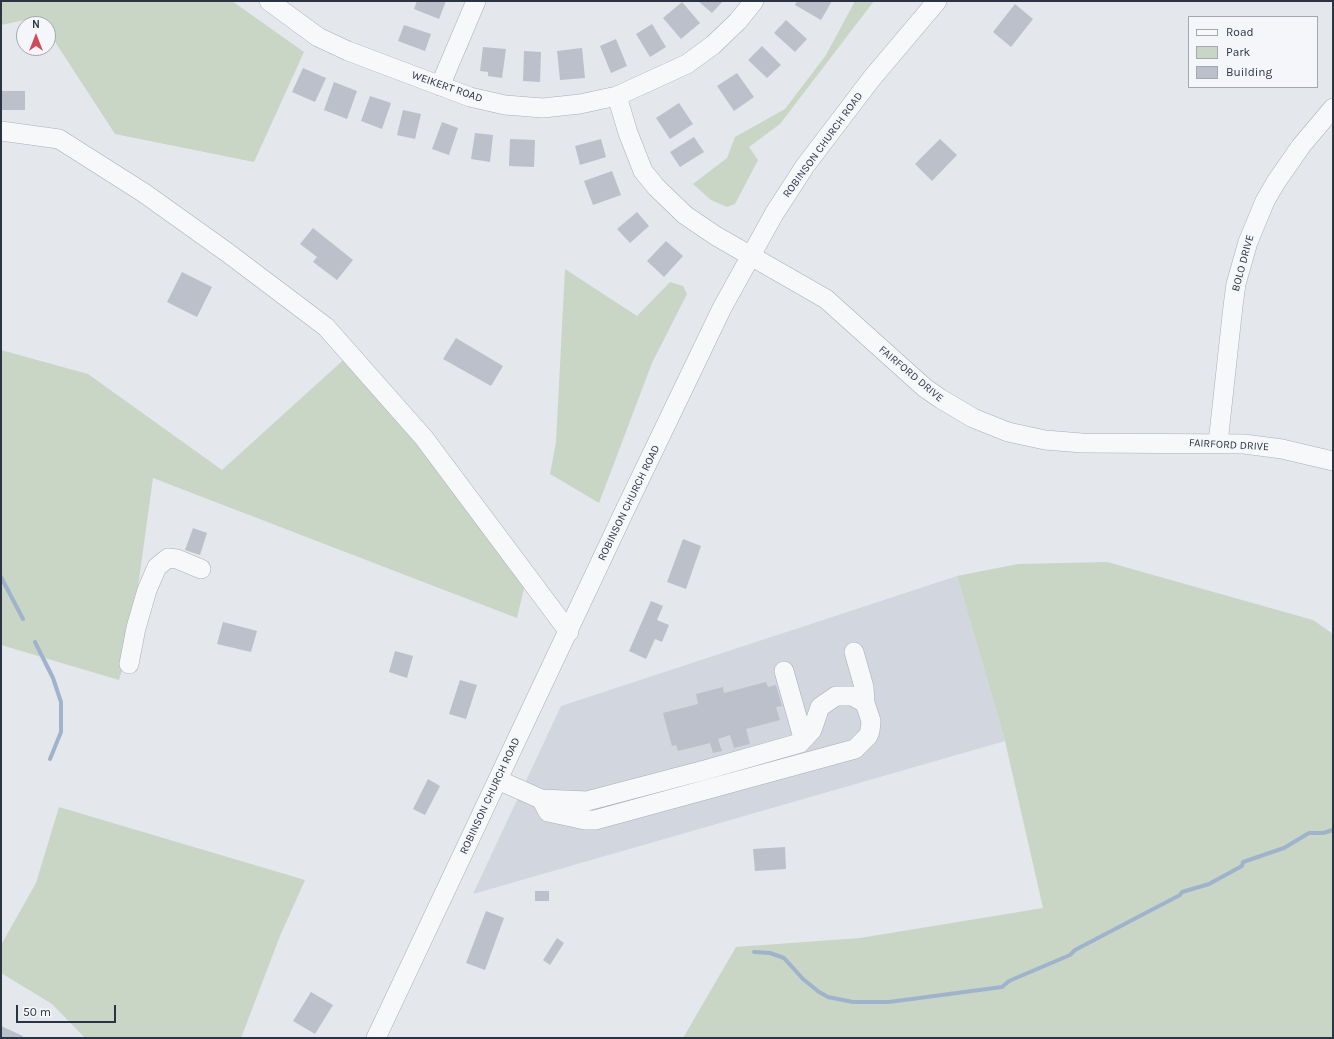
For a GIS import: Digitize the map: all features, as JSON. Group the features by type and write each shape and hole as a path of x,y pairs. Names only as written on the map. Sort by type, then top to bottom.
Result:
{"street":[{"name":"WEIKERT ROAD","path":"269,1 318,37 348,51 470,97 505,105 543,108 580,104 617,96 686,64 713,45 738,21 754,1"},
{"path":"440,86 476,1"},
{"name":"ROBINSON CHURCH ROAD","path":"376,1038 722,308 774,214 805,166 872,78 937,1"},
{"name":"FAIRFORD DRIVE","path":"617,96 634,151 644,170 656,187 684,215 826,299 925,388 957,409 990,425 1026,436 1064,442 1244,444 1282,448 1333,461"},
{"name":"BOLO DRIVE","path":"1218,443 1233,306 1238,277 1248,242 1265,201 1288,163 1333,108"},
{"path":"1,131 59,139 144,193 228,253 326,327 424,438 569,632"},
{"path":"129,664 136,628 147,590 157,567 168,558 177,559 201,569"},
{"path":"541,800 548,812 585,820 596,820 856,749 864,742 870,731 871,721 865,703 864,686 854,652"},
{"path":"784,671 804,738"},
{"path":"498,780 541,800 580,801 597,799 800,743 812,730 820,707 830,698 836,696 852,696 865,703"}],"shaded area":[{"path":"957,576 1005,741 473,894 561,706"}],"green space":[{"path":"1,1 232,1 304,52 254,162 115,134 56,43 56,16 16,16 16,22 1,25"},
{"path":"855,1 874,1 780,124 749,147 758,160 735,204 727,207 711,200 693,184 727,158 735,137 785,109 826,55"},
{"path":"565,269 637,316 670,282 683,286 687,294 652,363 599,503 550,474 556,442"},
{"path":"1,350 88,374 222,470 351,353 526,580 517,618 153,478 130,645 119,680 1,645"},
{"path":"1107,562 1313,620 1333,634 1333,1038 683,1038 736,947 860,938 1043,908 1005,741 957,576 1018,564"},
{"path":"59,807 305,880 280,936 241,1038 85,1038 52,1004 1,973 1,945 36,883"}],"building":[{"path":"417,1 446,1 439,19 414,9"},
{"path":"698,1 723,1 712,13"},
{"path":"797,1 832,1 821,20 795,5"},
{"path":"682,2 700,23 681,39 663,18"},
{"path":"1015,4 1033,19 1011,47 993,32"},
{"path":"786,20 807,39 795,52 774,33"},
{"path":"652,24 666,47 650,57 636,34"},
{"path":"404,25 431,34 425,51 398,41"},
{"path":"616,39 627,66 611,73 600,46"},
{"path":"762,46 781,65 767,78 748,60"},
{"path":"483,47 506,49 502,78 488,76 488,72 480,71"},
{"path":"582,48 585,78 560,80 557,51"},
{"path":"524,51 541,52 540,82 523,81"},
{"path":"303,68 326,78 315,102 292,92"},
{"path":"737,73 754,97 734,111 717,86"},
{"path":"334,82 357,91 347,119 324,110"},
{"path":"1,91 25,91 25,110 1,110"},
{"path":"370,96 391,103 382,129 361,121"},
{"path":"679,103 693,124 670,139 656,118"},
{"path":"403,110 421,114 415,139 397,135"},
{"path":"442,122 458,128 449,155 432,149"},
{"path":"475,133 493,135 490,162 471,159"},
{"path":"694,137 704,152 680,167 670,152"},
{"path":"510,139 535,140 534,167 509,166"},
{"path":"601,139 606,157 580,165 575,146"},
{"path":"940,139 957,155 932,181 915,164"},
{"path":"612,171 621,195 593,205 584,181"},
{"path":"637,212 649,226 630,243 617,229"},
{"path":"313,228 353,260 337,280 313,262 317,257 300,244"},
{"path":"666,241 683,256 664,277 647,261"},
{"path":"182,272 212,287 197,317 167,302"},
{"path":"456,338 503,366 491,386 443,359"},
{"path":"193,528 207,533 200,555 185,550"},
{"path":"683,539 701,546 686,589 667,582"},
{"path":"651,601 663,606 657,620 669,625 662,642 655,639 646,659 629,651"},
{"path":"223,622 257,631 251,652 217,644"},
{"path":"395,651 413,656 407,678 389,672"},
{"path":"460,680 477,685 466,719 449,714"},
{"path":"766,682 768,687 776,685 782,706 776,707 780,720 746,729 750,744 734,748 730,735 718,739 722,751 713,753 710,743 678,751 676,745 672,746 663,713 698,704 696,694 723,687 724,693"},
{"path":"428,779 440,786 425,815 413,809"},
{"path":"785,847 786,869 755,871 753,849"},
{"path":"535,891 549,891 549,901 535,901"},
{"path":"486,911 504,918 485,970 466,963"},
{"path":"557,938 564,943 550,965 543,960"},
{"path":"311,992 333,1005 315,1034 293,1021"},
{"path":"1,1026 23,1036 22,1038 1,1038"}],"waterway":[{"path":"1,577 23,619"},
{"path":"35,642 53,678 61,702 61,732 50,759"},
{"path":"754,952 770,953 784,958 803,979 819,992 828,997 853,1002 889,1002 1002,987 1009,981 1070,955 1075,950 1180,895 1182,892 1209,884 1242,866 1243,862 1284,848 1309,833 1323,833 1333,830"}]}
